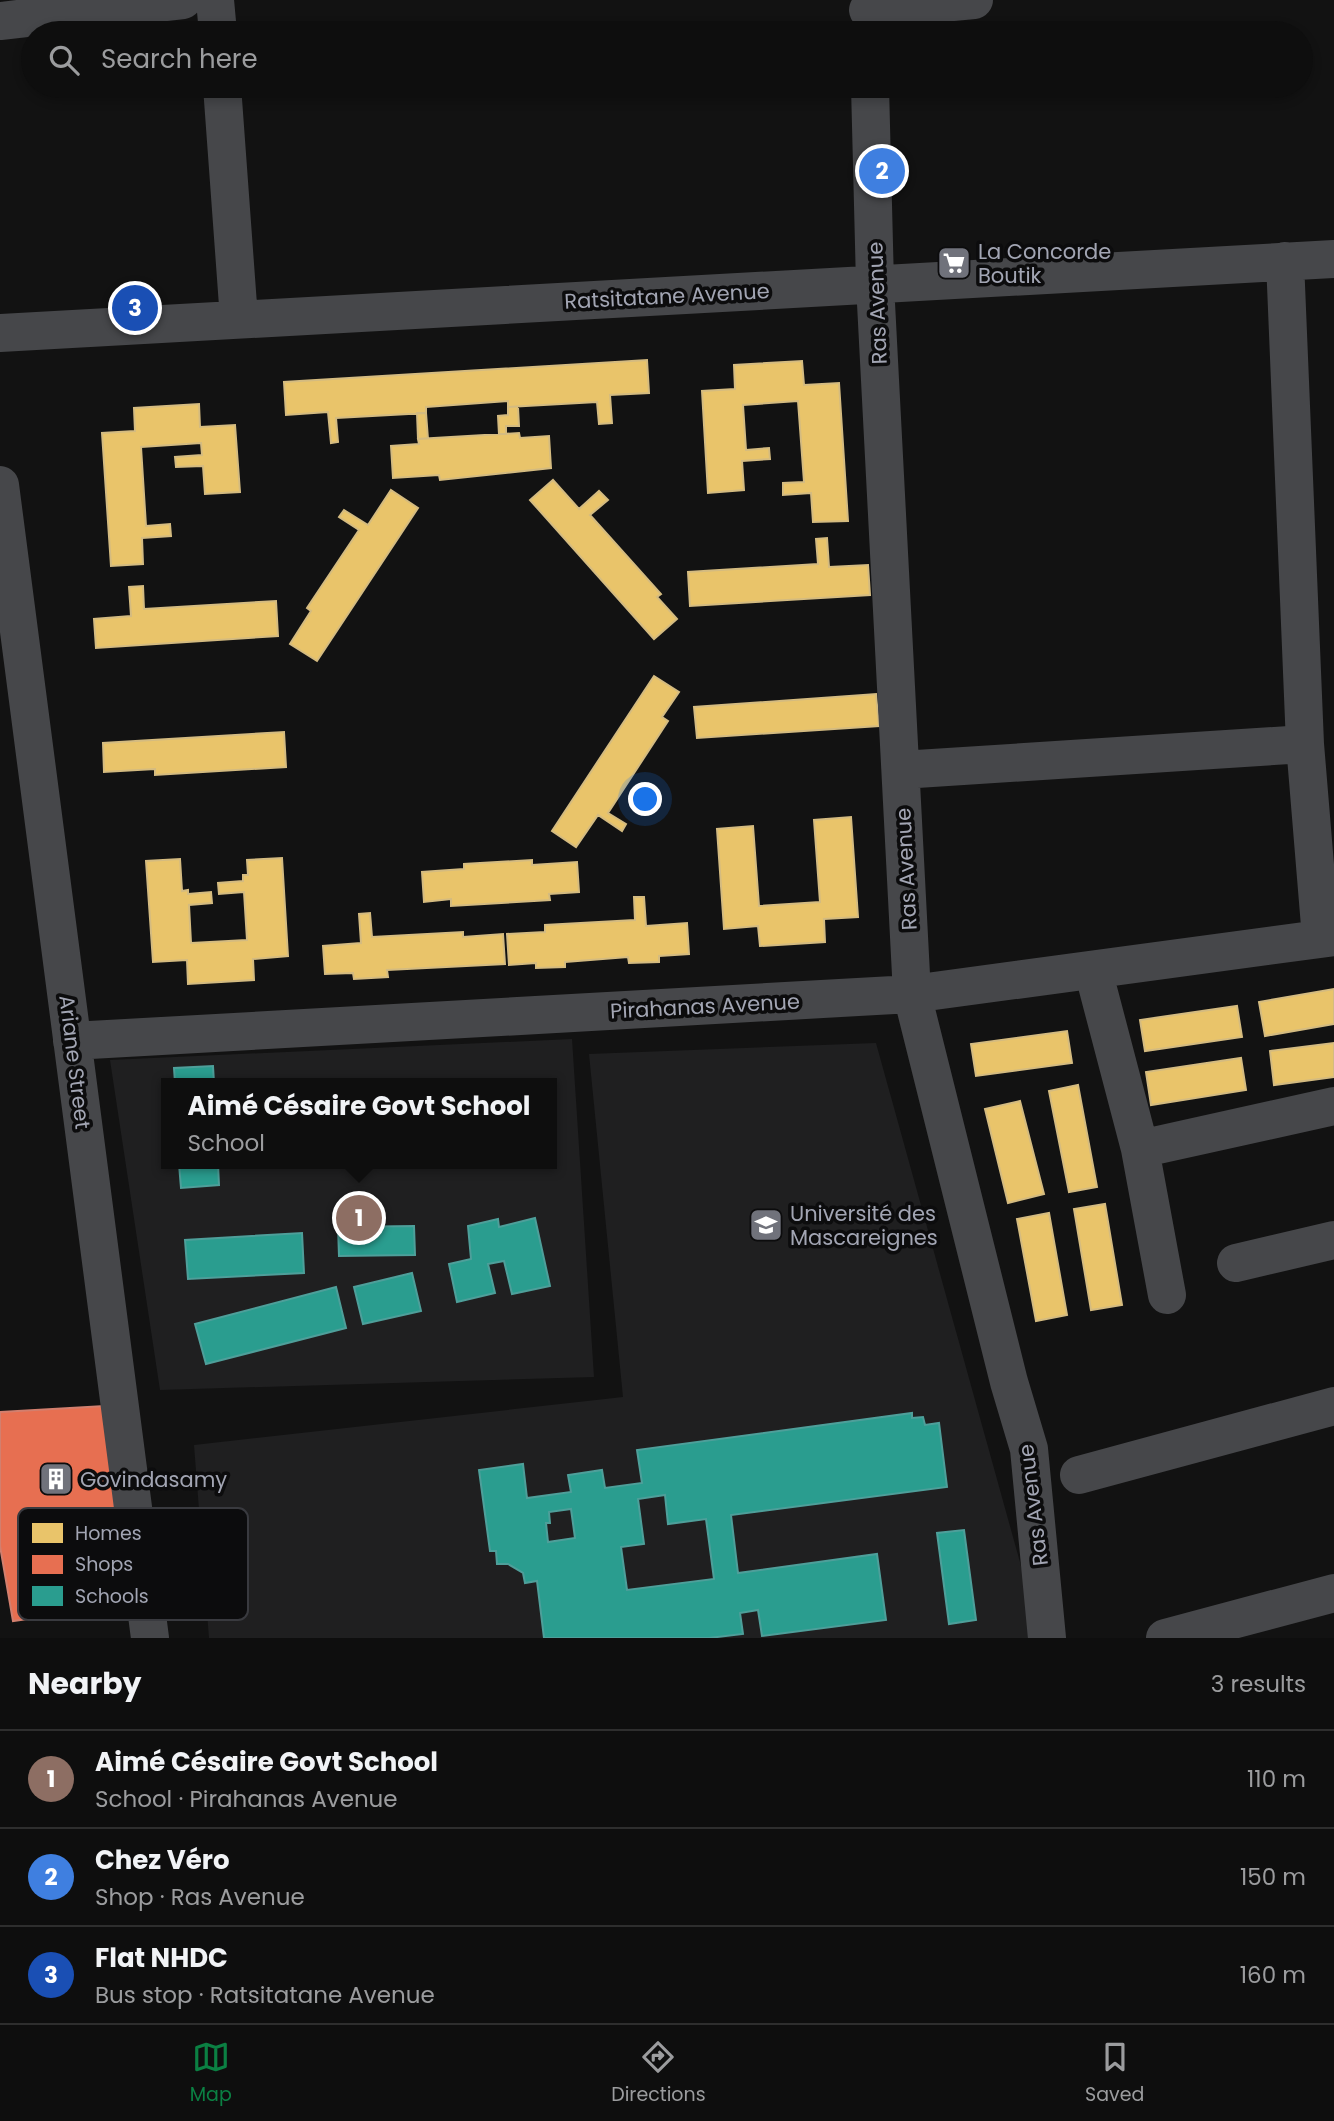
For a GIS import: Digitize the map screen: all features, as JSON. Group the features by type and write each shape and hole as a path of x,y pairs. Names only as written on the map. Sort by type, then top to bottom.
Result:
{"street":[{"path":"0,20 183,0"},
{"path":"215,0 217,21"},
{"path":"868,14 974,0"},
{"path":"223,98 239,319"},
{"name":"Ras Avenue","path":"870,98 875,284 912,994 1009,1382 1029,1449 1047,1638"},
{"name":"Ratsitatane Avenue","path":"0,333 1334,258"},
{"path":"1285,261 1305,744 1328,937"},
{"name":"Ariane Street","path":"0,485 133,1508"},
{"path":"901,770 1305,744"},
{"name":"Pirahanas Avenue","path":"72,1041 912,994 1328,937"},
{"path":"1093,970 1140,1149 1167,1295"},
{"path":"1140,1149 1334,1106"},
{"path":"1236,1263 1334,1240"},
{"path":"1079,1475 1334,1406"},
{"path":"1165,1638 1334,1593"},
{"name":"Ariane Street","path":"148,1620 150,1638"}],"shaded area":[{"path":"572,1039 594,1377 160,1390 110,1060"},
{"name":"Université des Mascareignes","path":"876,1043 1041,1638 209,1638 208,1620 248,1620 248,1508 199,1508 194,1445 623,1397 589,1054"}],"building: Homes":[{"path":"647,360 649,393 610,395 612,423 599,424 597,402 508,407 508,401 426,407 426,413 336,418 338,442 331,443 328,412 286,415 284,382"},
{"path":"802,361 804,385 839,383 848,521 813,522 811,493 783,495 783,483 804,482 798,401 743,405 746,450 769,448 770,459 742,461 744,490 708,493 702,391 735,389 734,365"},
{"path":"199,404 200,427 235,425 240,492 205,494 203,466 176,467 175,457 202,455 201,443 141,447 146,526 170,524 171,536 142,538 143,564 111,566 102,433 135,431 134,408"},
{"path":"508,407 518,407 519,426 506,426 506,434 499,434 498,416 508,415"},
{"path":"417,413 426,413 428,439 418,439"},
{"path":"519,433 520,438 549,436 551,468 440,480 439,475 393,478 391,446 419,444 418,439"},
{"path":"553,480 579,509 599,491 608,500 590,515 661,594 657,597 677,619 654,639 530,500"},
{"path":"391,490 418,508 317,661 290,644 311,611 307,608 359,530 339,517 344,510 368,525"},
{"path":"827,538 829,567 868,565 870,595 690,606 688,572 818,564 816,539"},
{"path":"143,586 144,609 276,601 278,636 96,648 94,619 131,616 129,587"},
{"path":"654,676 679,692 662,717 668,721 608,813 626,824 622,831 598,815 576,847 552,831"},
{"path":"876,694 879,726 697,738 694,707"},
{"path":"284,732 286,767 155,775 155,769 104,772 103,743"},
{"path":"851,817 858,917 824,919 825,942 760,946 758,926 724,929 717,829 753,826 759,906 820,902 814,820"},
{"path":"282,858 288,956 253,959 254,980 188,984 187,960 153,962 146,861 180,859 182,891 188,890 188,894 211,892 212,903 189,905 191,943 247,940 244,892 219,894 218,883 243,881 243,875 248,875 247,860"},
{"path":"532,860 532,865 577,862 579,892 549,894 550,900 451,906 451,899 424,902 422,872 464,869 464,864"},
{"path":"634,897 644,897 646,926 687,923 689,954 659,956 659,962 629,963 628,957 565,962 565,967 536,968 536,963 509,965 507,934 545,932 545,925 635,920"},
{"path":"370,913 372,937 463,932 463,937 503,934 505,964 387,970 388,977 354,979 353,973 325,974 323,946 361,943 359,914"},
{"path":"1334,989 1334,1024 1265,1036 1259,1002"},
{"path":"1237,1006 1242,1037 1145,1051 1140,1020"},
{"path":"1067,1031 1072,1063 976,1076 971,1044"},
{"path":"1334,1043 1334,1077 1274,1085 1270,1051"},
{"path":"1241,1058 1246,1090 1151,1105 1146,1072"},
{"path":"1078,1085 1097,1187 1069,1192 1049,1091"},
{"path":"1020,1101 1044,1194 1008,1203 985,1109"},
{"path":"1105,1204 1122,1305 1091,1310 1074,1209"},
{"path":"1049,1213 1067,1315 1036,1321 1017,1219"}],"building: Shops":[{"path":"104,1406 115,1508 18,1508 20,1620 13,1621 0,1546 0,1412"}],"building: Schools":[{"path":"213,1066 214,1078 175,1078 174,1068"},
{"path":"179,1169 218,1169 219,1185 181,1188"},
{"path":"535,1218 550,1286 512,1294 504,1261 488,1264 495,1293 457,1302 449,1264 471,1259 468,1226 498,1219 499,1227"},
{"path":"414,1226 415,1255 339,1256 338,1227"},
{"path":"302,1233 304,1273 188,1279 185,1240"},
{"path":"412,1273 421,1311 363,1324 354,1287"},
{"path":"336,1287 346,1328 206,1364 195,1324"},
{"path":"912,1413 912,1418 923,1417 925,1425 939,1423 947,1487 731,1515 738,1573 877,1554 886,1620 762,1636 758,1610 740,1613 743,1634 709,1638 544,1638 537,1581 525,1583 523,1573 508,1564 497,1564 496,1551 490,1551 479,1470 523,1464 527,1498 571,1492 568,1475 602,1470 605,1488 642,1483 637,1450","holes":["665,1495 668,1524 706,1519 714,1579 627,1590 621,1547 644,1544 638,1499","571,1509 575,1538 548,1542 546,1523 550,1523 549,1512"]},
{"path":"964,1530 976,1620 949,1624 937,1533"}],"place":[{"name":"Chez Véro","path":"882,171"},
{"name":"La Concorde Boutik","path":"954,263"},
{"name":"Flat NHDC","path":"135,308"},
{"name":"Aimé Césaire Govt School","path":"359,1218"},
{"name":"Université des Mascareignes","path":"766,1225"},
{"name":"Govindasamy","path":"56,1479"}]}
